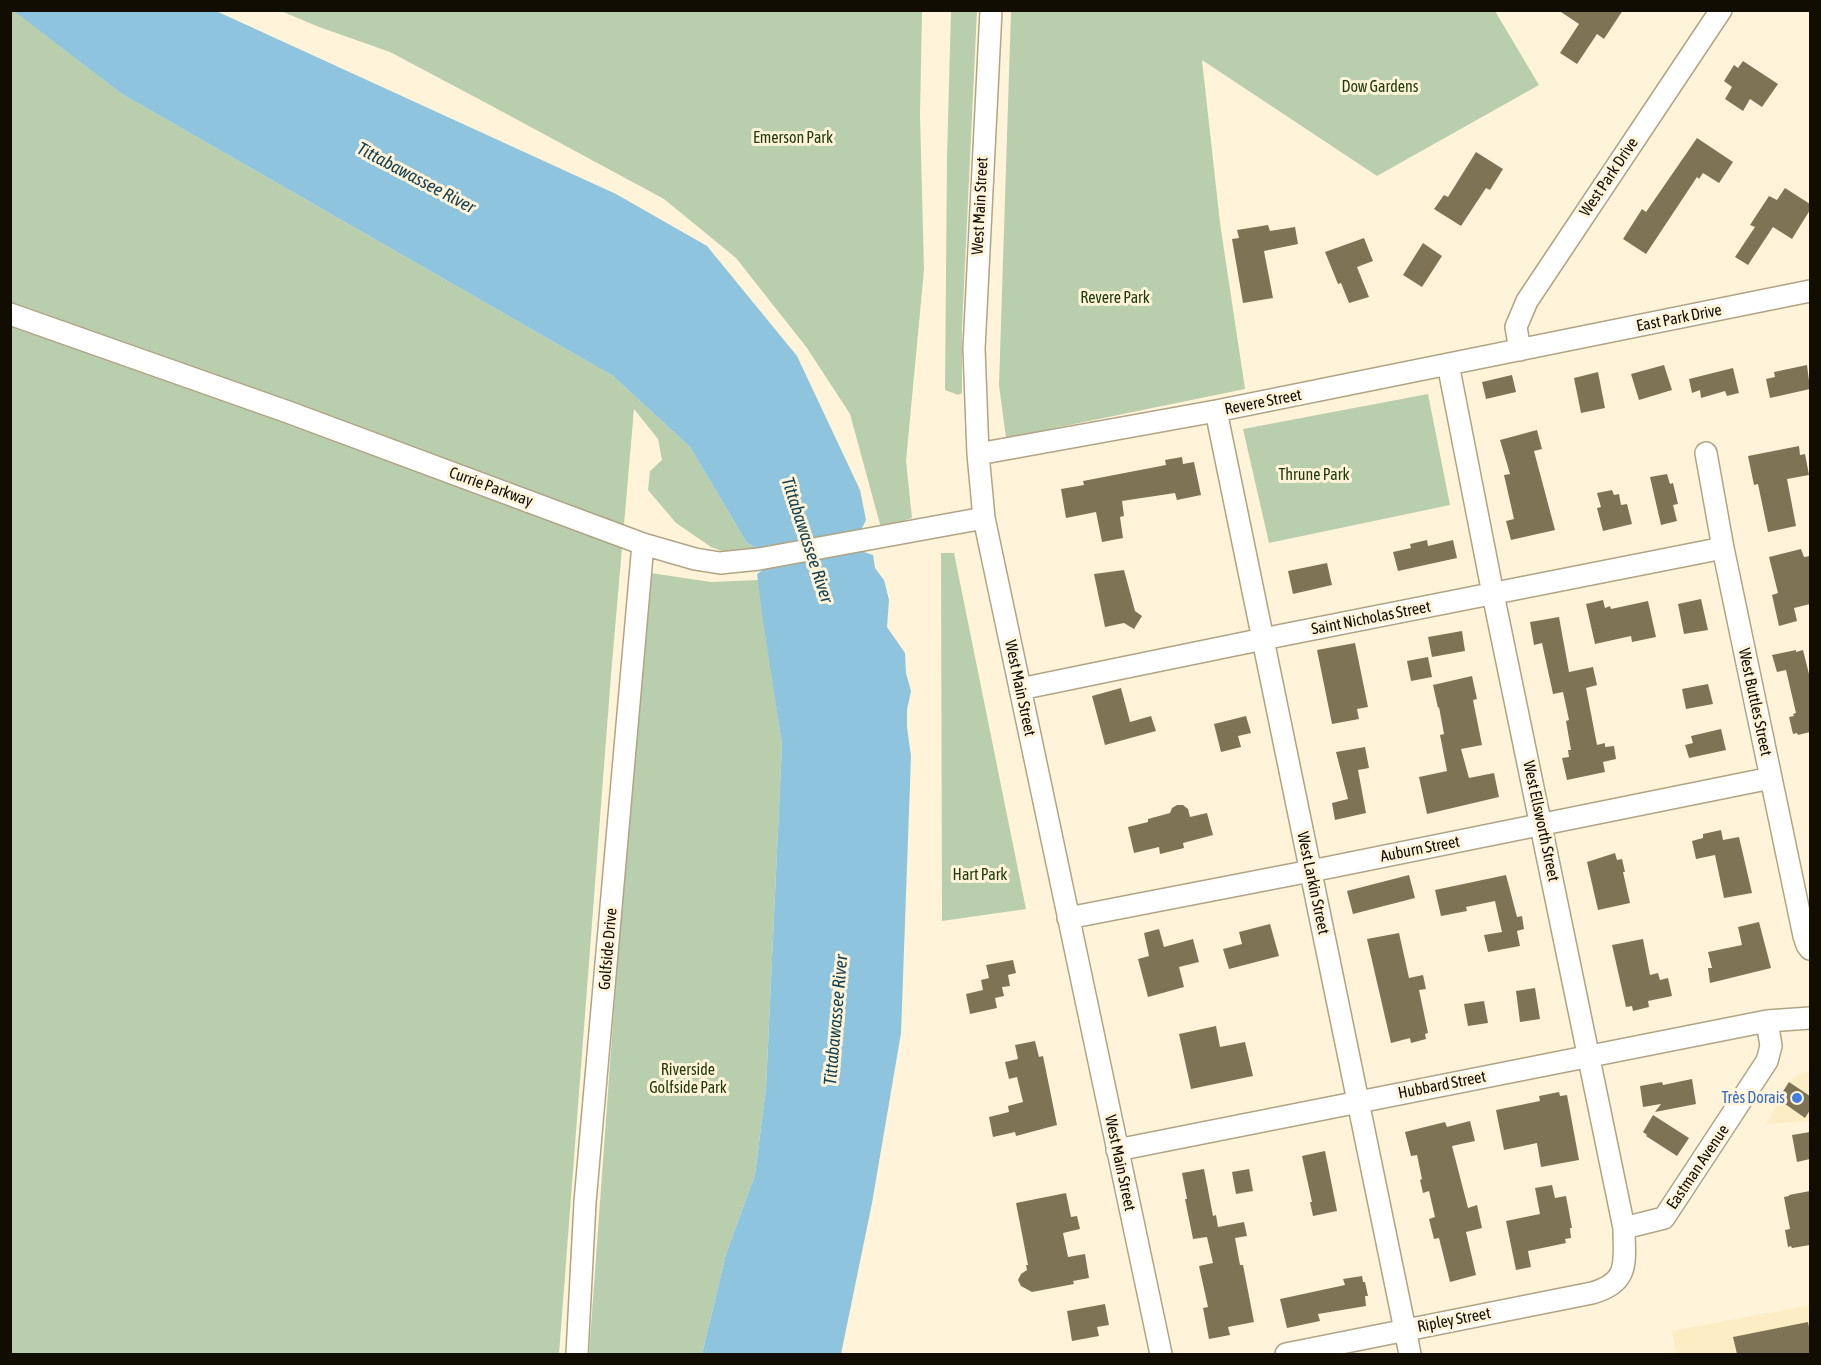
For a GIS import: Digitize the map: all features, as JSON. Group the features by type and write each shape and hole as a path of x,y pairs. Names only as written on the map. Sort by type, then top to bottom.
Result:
{"street":[{"name":"West Main Street","path":"990,10 974,349 978,454 984,518 1161,1354"},
{"name":"West Park Drive","path":"1521,350 1516,327 1527,301 1721,10"},
{"name":"East Park Drive","path":"1547,344 1810,291"},
{"name":"Currie Parkway","path":"10,314 288,412 643,544 695,559 720,563 759,559 984,518"},
{"name":"Revere Street","path":"978,454 1216,411 1547,344"},
{"name":"West Ellsworth Street","path":"1448,364 1493,594 1624,1228 1624,1264 1619,1279"},
{"name":"West Larkin Street","path":"1216,411 1410,1354"},
{"name":"West Buttles Street","path":"1706,453 1723,548 1804,936 1810,949"},
{"name":"Golfside Drive","path":"577,1354 585,1202 643,544"},
{"name":"Saint Nicholas Street","path":"1020,689 1723,548"},
{"name":"Auburn Street","path":"1068,918 1771,778"},
{"path":"1767,1021 1810,1018"},
{"name":"Hubbard Street","path":"1118,1150 1767,1021"},
{"name":"Eastman Avenue","path":"1624,1228 1664,1218 1767,1061 1771,1046 1767,1021"},
{"name":"Ripley Street","path":"1286,1354 1592,1293 1607,1289 1619,1279"}],"shaded area":[{"path":"1810,1071 1810,1121 1766,1124 1792,1079"},
{"path":"1810,1305 1810,1354 1676,1354 1672,1331"}],"green space":[{"path":"14,10 122,94 613,376 690,447 747,543 760,552 730,554 711,547 676,523 648,490 650,471 662,460 658,439 634,409 611,675 559,1354 11,1354 10,11"},
{"name":"Emerson Park","path":"281,11 922,11 920,115 924,270 906,461 912,518 881,528 850,414 807,348 736,258 664,199 390,52"},
{"path":"951,11 977,11 962,328 962,393 958,395 945,390"},
{"name":"Revere Park","path":"1011,11 1495,11 1539,85 1377,176 1202,60 1220,223 1245,389 1006,438 999,385"},
{"name":"Thrune Park","path":"1428,394 1450,505 1269,543 1243,429"},
{"name":"Hart Park","path":"941,553 954,553 1026,909 942,921"},
{"name":"Riverside Golfside Park","path":"651,573 711,582 758,580 782,744 766,1088 755,1175 726,1254 702,1354 589,1354 618,953"}],"water":[{"name":"Tittabawassee River","path":"14,11 216,11 616,194 707,246 797,356 860,490 866,520 860,532 864,552 873,555 875,568 884,580 889,600 887,627 905,653 906,673 911,691 907,710 911,756 901,1033 872,1203 841,1354 702,1354 726,1254 755,1175 766,1088 782,744 757,574 763,570 760,553 747,543 690,447 613,376 122,94"}],"building":[{"path":"1558,10 1623,10 1604,39 1597,34 1577,64 1560,53 1579,24"},
{"path":"1743,61 1778,84 1762,107 1750,99 1743,111 1725,99 1732,87 1724,81 1734,65 1738,68"},
{"path":"1697,138 1733,162 1719,183 1703,173 1699,179 1697,177 1646,254 1623,239 1642,209 1646,212"},
{"path":"1476,152 1503,169 1490,190 1486,188 1461,226 1434,209 1444,195 1448,197"},
{"path":"1785,188 1810,204 1810,210 1792,239 1773,227 1748,265 1735,257 1755,227 1750,225 1769,196 1777,200"},
{"path":"1268,225 1270,231 1295,227 1298,244 1264,251 1273,298 1243,303 1232,239 1239,238 1237,230"},
{"path":"1364,238 1373,261 1357,267 1369,297 1349,303 1341,283 1338,284 1325,252"},
{"path":"1423,243 1442,256 1422,287 1403,275"},
{"path":"1664,365 1672,390 1639,400 1631,374"},
{"path":"1807,365 1810,389 1770,398 1766,379 1775,377 1774,372"},
{"path":"1733,368 1739,393 1727,396 1725,391 1701,398 1700,390 1692,393 1689,379"},
{"path":"1598,372 1605,408 1581,413 1574,378"},
{"path":"1512,375 1516,392 1486,399 1482,382"},
{"path":"1537,430 1542,449 1534,451 1555,530 1511,540 1506,521 1514,519 1504,475 1510,474 1500,440"},
{"path":"1799,446 1800,455 1805,454 1809,475 1787,479 1796,526 1768,532 1758,484 1754,485 1748,456"},
{"path":"1182,457 1183,464 1194,462 1201,495 1177,500 1175,493 1122,501 1124,516 1120,517 1123,538 1102,542 1096,512 1066,518 1061,489 1084,485 1083,481 1166,465 1165,460"},
{"path":"1667,474 1670,484 1673,483 1678,504 1673,505 1677,521 1661,525 1650,477"},
{"path":"1612,490 1614,495 1619,494 1621,505 1627,504 1632,524 1603,531 1597,508 1601,507 1597,493"},
{"path":"1427,540 1428,546 1453,540 1457,558 1398,571 1393,552 1411,548 1410,544"},
{"path":"1801,549 1804,557 1810,556 1810,604 1794,608 1797,621 1779,626 1772,595 1778,593 1769,557"},
{"path":"1327,563 1332,585 1293,594 1288,571"},
{"path":"1124,570 1135,611 1142,616 1134,629 1124,623 1105,627 1094,574"},
{"path":"1701,599 1708,630 1684,634 1678,604"},
{"path":"1603,600 1605,608 1610,606 1611,609 1648,601 1656,637 1632,642 1631,636 1595,644 1586,604"},
{"path":"1559,617 1569,672 1593,667 1597,685 1586,688 1597,745 1605,743 1605,747 1614,746 1616,759 1603,762 1605,772 1567,780 1562,758 1569,757 1568,750 1571,750 1566,721 1569,720 1563,692 1553,694 1542,643 1534,645 1530,622"},
{"path":"1462,631 1465,651 1432,657 1428,637"},
{"path":"1355,643 1368,707 1357,709 1359,719 1332,724 1317,650"},
{"path":"1796,650 1796,652 1803,650 1810,678 1810,732 1798,735 1793,734 1789,717 1796,713 1786,670 1777,672 1772,655"},
{"path":"1428,657 1432,677 1411,681 1407,661"},
{"path":"1472,676 1477,699 1473,700 1482,745 1461,749 1469,778 1494,773 1499,797 1427,814 1419,777 1447,771 1440,735 1444,734 1433,685"},
{"path":"1708,684 1713,704 1686,709 1682,689"},
{"path":"1121,688 1130,722 1151,716 1156,731 1105,745 1092,696"},
{"path":"1246,716 1251,733 1238,736 1241,747 1221,752 1214,724"},
{"path":"1721,729 1726,750 1689,758 1685,745 1693,743 1691,736"},
{"path":"1365,747 1369,768 1358,770 1366,813 1335,820 1332,803 1348,799 1336,752"},
{"path":"1177,805 1183,805 1188,809 1190,817 1207,813 1213,835 1183,843 1184,848 1160,854 1159,847 1134,853 1128,827 1170,813"},
{"path":"1721,830 1723,840 1739,837 1752,893 1724,898 1715,855 1696,859 1692,841 1703,838 1703,834"},
{"path":"1615,853 1617,860 1622,859 1630,903 1598,910 1587,862"},
{"path":"1409,875 1415,898 1353,914 1347,891"},
{"path":"1506,875 1517,917 1522,916 1524,929 1517,931 1520,946 1488,952 1484,935 1502,932 1495,901 1466,907 1467,911 1441,916 1435,890"},
{"path":"1759,922 1771,968 1710,983 1708,968 1712,968 1708,952 1742,945 1738,927"},
{"path":"1270,924 1279,956 1229,969 1223,949 1242,944 1239,932"},
{"path":"1159,929 1164,947 1193,939 1199,962 1179,967 1184,987 1148,997 1138,959 1149,956 1144,933"},
{"path":"1399,933 1409,978 1423,975 1426,989 1419,990 1428,1033 1425,1034 1426,1039 1411,1043 1410,1038 1391,1043 1367,939"},
{"path":"1643,939 1650,975 1658,973 1660,980 1668,978 1672,996 1648,1001 1649,1007 1633,1011 1632,1006 1626,1007 1612,945"},
{"path":"1013,960 1016,973 1008,975 1010,986 1002,987 1004,996 995,998 997,1008 970,1014 966,994 983,990 981,980 989,978 986,965"},
{"path":"1535,988 1540,1019 1520,1022 1516,991"},
{"path":"1484,1001 1488,1023 1468,1026 1464,1004"},
{"path":"1216,1026 1220,1047 1245,1042 1253,1076 1191,1089 1179,1034"},
{"path":"1035,1041 1039,1057 1043,1056 1057,1125 1016,1136 1015,1132 993,1137 989,1117 1009,1112 1008,1106 1023,1102 1017,1077 1009,1079 1005,1062 1018,1059 1015,1045"},
{"path":"1692,1079 1696,1104 1655,1112 1661,1104 1643,1107 1640,1086 1662,1082 1663,1085"},
{"path":"1789,1082 1810,1096 1810,1110 1805,1118 1778,1099"},
{"path":"1559,1092 1560,1096 1567,1095 1579,1160 1541,1167 1537,1143 1504,1150 1496,1110 1540,1101 1539,1096"},
{"path":"1653,1115 1689,1138 1677,1156 1643,1132"},
{"path":"1470,1121 1475,1141 1452,1146 1468,1208 1477,1205 1482,1228 1466,1232 1476,1275 1450,1282 1439,1238 1434,1239 1429,1219 1435,1217 1429,1191 1423,1193 1417,1155 1411,1156 1405,1132 1445,1122 1447,1127"},
{"path":"1810,1132 1810,1159 1797,1162 1792,1135"},
{"path":"1325,1151 1337,1211 1313,1216 1302,1156"},
{"path":"1204,1169 1213,1216 1216,1215 1218,1227 1244,1222 1247,1236 1235,1238 1240,1265 1243,1265 1254,1322 1228,1327 1230,1335 1209,1339 1203,1308 1208,1307 1199,1266 1213,1263 1207,1237 1193,1239 1182,1173"},
{"path":"1249,1169 1253,1191 1236,1194 1232,1172"},
{"path":"1552,1185 1555,1198 1566,1196 1572,1228 1570,1228 1571,1238 1565,1239 1566,1243 1528,1251 1531,1267 1516,1270 1506,1221 1540,1214 1535,1188"},
{"path":"1810,1191 1810,1245 1788,1247 1785,1230 1790,1229 1784,1197"},
{"path":"1066,1193 1071,1217 1077,1216 1080,1229 1063,1233 1068,1257 1085,1254 1089,1278 1073,1281 1074,1284 1032,1292 1021,1286 1018,1280 1027,1270 1026,1265 1028,1265 1016,1203"},
{"path":"1362,1276 1368,1296 1365,1296 1366,1306 1318,1314 1320,1321 1287,1328 1280,1299 1345,1285 1343,1279"},
{"path":"1105,1304 1109,1325 1097,1327 1099,1336 1072,1341 1067,1311"},
{"path":"1808,1322 1810,1354 1737,1354 1733,1337"}],"place":[{"name":"Très Dorais","path":"1797,1098"}],"park label":[{"name":"Dow Gardens","path":"1380,87"}]}
